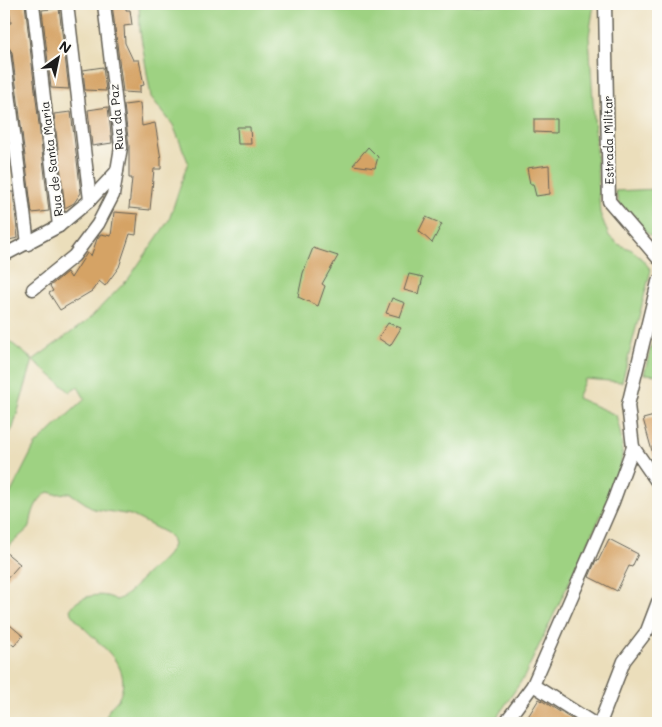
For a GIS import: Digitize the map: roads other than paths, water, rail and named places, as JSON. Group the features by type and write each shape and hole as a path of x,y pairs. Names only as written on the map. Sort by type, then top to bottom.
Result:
{"street":[{"name":"Rua de Santa Maria","path":"33,4 59,226"},
{"path":"67,4 90,200"},
{"name":"Rua da Paz","path":"33,289 74,256 98,224 114,195 121,147 104,4"},
{"name":"Estrada Militar","path":"605,4 609,201 658,258"},
{"path":"4,52 28,244"},
{"path":"4,255 59,226 90,200 117,171"},
{"path":"505,723 533,685 613,502 633,447 628,405 658,282"},
{"path":"633,447 658,483"},
{"path":"600,723 624,661 647,631 658,602"},
{"path":"533,685 593,723"}]}
